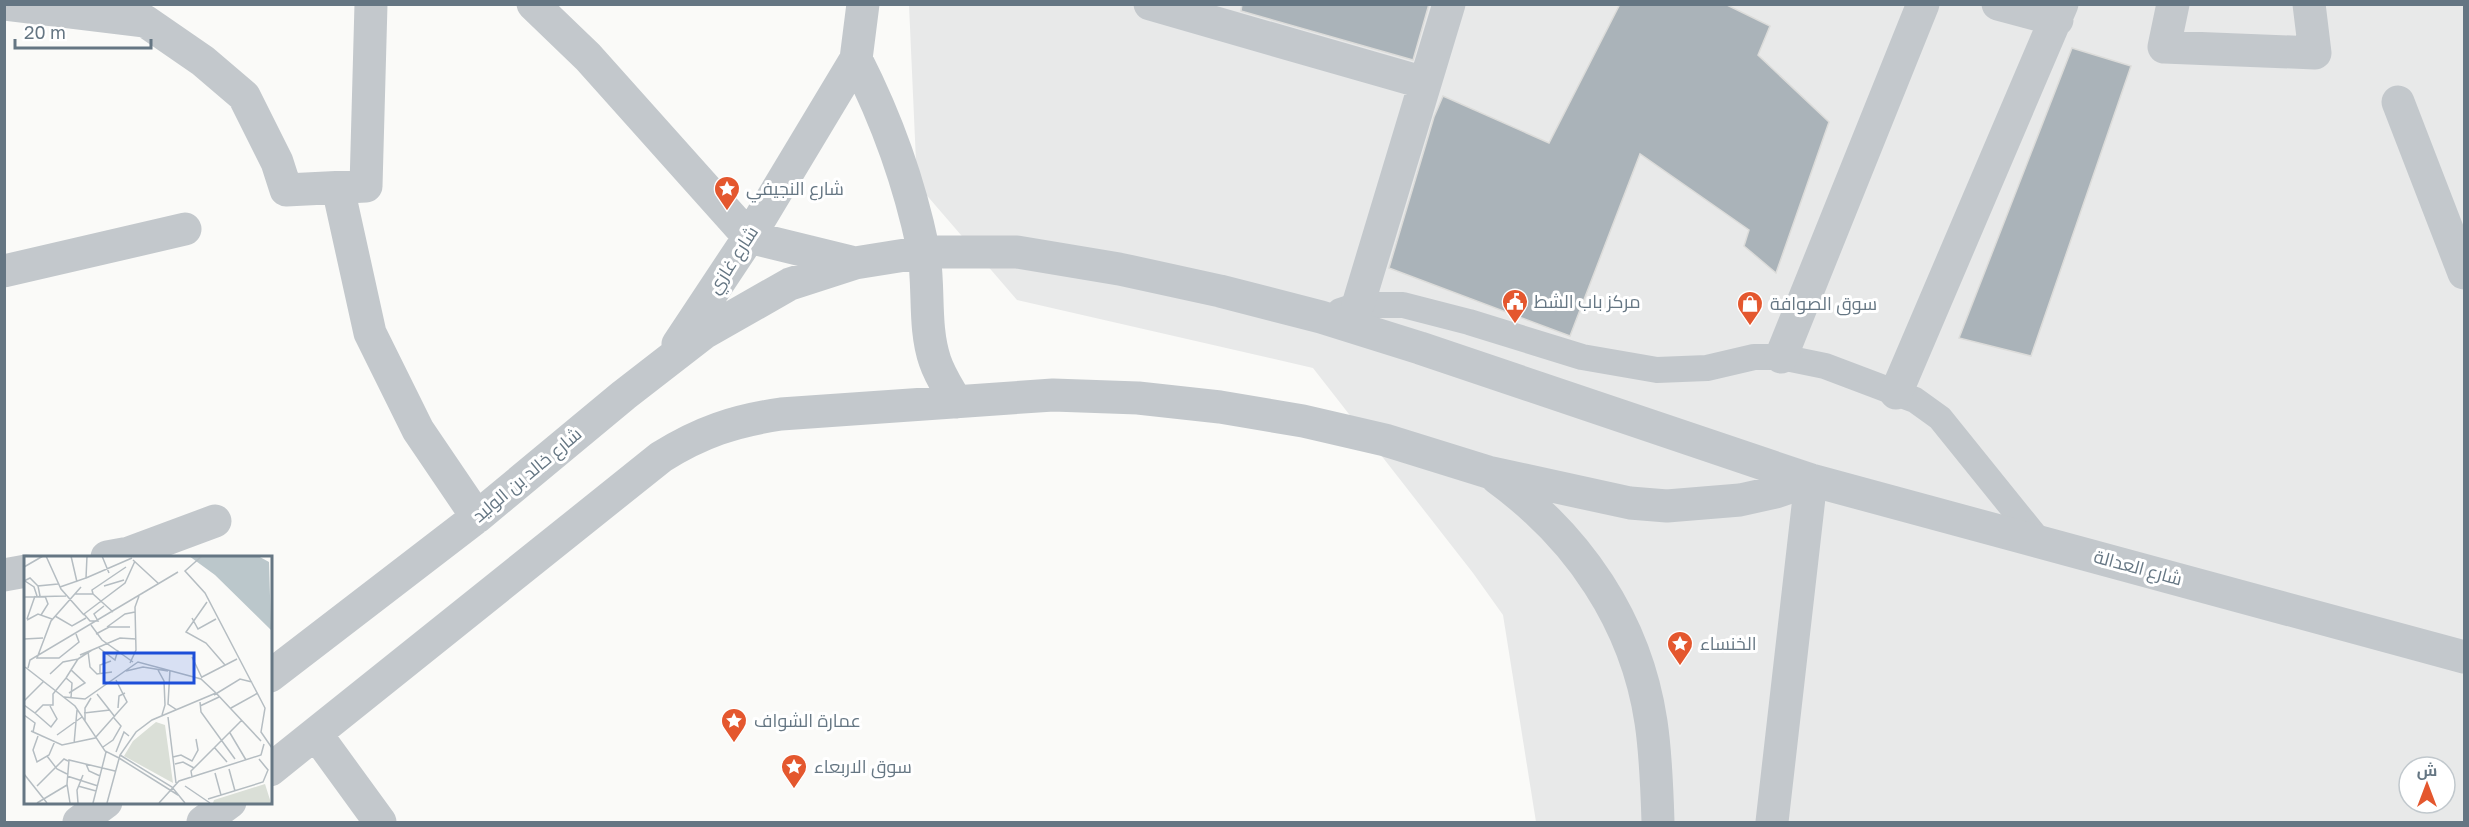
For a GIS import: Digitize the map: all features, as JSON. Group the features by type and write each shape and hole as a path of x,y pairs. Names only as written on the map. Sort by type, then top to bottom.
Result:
{"street":[{"path":"5,4 145,21 203,61 244,96 277,162 286,190 366,186 371,4"},
{"path":"533,4 588,57 749,237 855,263"},
{"name":"شارع غازي","path":"663,365 749,237 856,59 863,4"},
{"path":"1150,4 1425,83"},
{"path":"1358,305 1449,4"},
{"path":"1781,357 1923,4"},
{"path":"1896,393 2059,12 1998,4"},
{"path":"2173,4 2164,47 2315,53 2309,4"},
{"path":"856,59 880,108 900,158 924,252 930,340 934,361 957,402"},
{"path":"2398,102 2464,273"},
{"path":"338,188 370,333 418,430 477,517"},
{"path":"4,271 185,229"},
{"name":"شارع العدالة","path":"855,263 924,252 1017,252 1142,274 1220,291 1321,317 1420,348 1811,480 2464,657"},
{"name":"شارع خالد بن الوليد","path":"272,674 477,517 704,333 790,284 855,263"},
{"path":"272,768 636,476 688,441 716,428 749,419 781,414 1053,395 1138,398 1220,407 1303,421 1385,440 1488,472 1629,503 1667,506 1740,500 1776,492 1811,480 1772,822"},
{"path":"1488,472 1523,497 1556,527 1584,561 1608,597 1623,627 1642,679 1652,722 1658,822"},
{"path":"112,556 129,553 214,521"},
{"path":"4,575 24,572"},
{"path":"316,734 380,822"},
{"path":"79,822 103,803"},
{"path":"203,822 227,803"}],"lane":[{"path":"1321,317 1358,305 1403,305 1469,322 1582,357 1657,370 1707,368 1754,357 1781,357 1825,366 1916,400 1940,418 2040,542"}],"shaded area":[{"path":"909,5 2464,5 2464,822 1536,822 1503,615 1473,573 1313,368 1017,300 917,184"}],"building":[{"path":"1242,4 1429,4 1413,60 1241,11"},
{"path":"1620,4 1725,4 1770,26 1758,55 1829,122 1776,273 1744,246 1749,230 1640,154 1570,336 1389,268 1434,117 1443,96 1549,143"},
{"path":"2072,48 2131,66 2031,356 1959,338"}],"place":[{"name":"شارع النجيفي","path":"727,212"},
{"name":"مركز باب الشط","path":"1515,325"},
{"name":"سوق الصوافة","path":"1750,327"},
{"name":"الخنساء","path":"1680,667"},
{"name":"عمارة الشواف","path":"734,744"},
{"name":"سوق الاربعاء","path":"794,790"}]}
